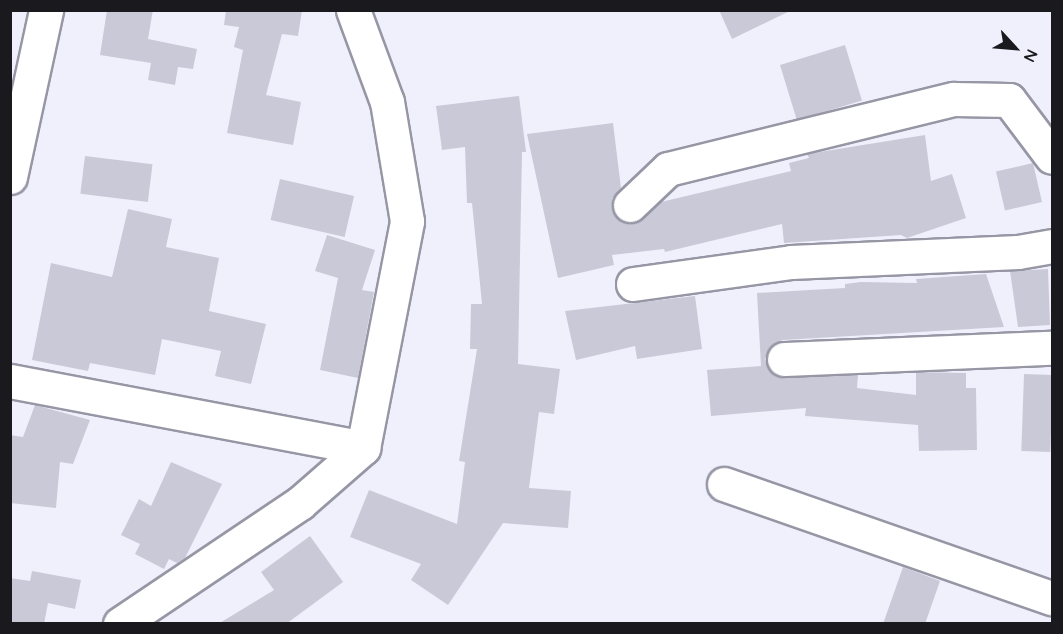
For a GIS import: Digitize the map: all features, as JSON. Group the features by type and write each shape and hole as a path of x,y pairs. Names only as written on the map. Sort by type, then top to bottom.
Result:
{"street":[{"path":"10,177 46,10"},
{"path":"120,624 300,503 363,448 407,221 387,102 353,10"},
{"path":"630,205 668,169 954,99 1009,100 1053,157"},
{"path":"633,284 791,262 1018,252 1053,246"},
{"path":"784,359 1053,348"},
{"path":"10,381 363,448"},
{"path":"724,484 1053,598"}],"building":[{"path":"107,10 153,10 148,39 197,49 193,69 178,67 175,85 148,80 151,63 100,55"},
{"path":"226,10 302,10 298,36 282,34 266,95 301,102 293,145 227,133 243,50 234,47 239,27 224,25"},
{"path":"719,10 792,10 732,39"},
{"path":"845,45 862,100 797,120 780,65"},
{"path":"519,96 526,152 522,152 518,364 560,369 554,414 539,412 529,488 571,491 568,528 503,523 448,605 411,580 421,564 350,537 369,490 457,524 465,462 459,461 477,349 470,349 471,304 482,304 472,203 467,203 465,147 442,150 436,106"},
{"path":"613,123 621,188 612,199 612,209 625,223 642,219 661,202 791,171 789,163 809,158 807,154 925,135 931,181 952,174 966,218 907,238 901,235 784,243 782,224 665,252 664,249 612,255 614,265 558,278 527,134"},
{"path":"85,156 152,164 148,202 80,194"},
{"path":"1033,163 1042,202 1005,211 996,172"},
{"path":"280,179 354,196 345,237 271,220"},
{"path":"128,209 172,219 166,247 219,258 209,311 266,324 251,384 215,376 221,351 162,339 155,375 90,363 88,371 32,360 51,263 112,277"},
{"path":"327,235 375,250 362,290 374,292 358,378 320,370 338,278 315,271"},
{"path":"1048,269 1050,325 1018,327 1010,271"},
{"path":"986,274 1004,327 783,340 774,344 765,359 776,376 858,375 857,388 916,395 916,372 966,373 966,388 976,388 977,450 919,451 918,425 805,416 806,408 711,416 707,370 761,366 757,293 845,288 845,284 861,282 917,283 916,279"},
{"path":"695,296 702,349 637,359 635,346 576,360 565,311"},
{"path":"1024,374 1052,375 1050,452 1021,451"},
{"path":"35,405 90,420 73,464 60,462 56,508 10,503 10,435 23,437"},
{"path":"171,462 222,484 185,558 177,563 169,559 164,569 135,554 140,544 121,535 139,499 151,506"},
{"path":"310,536 343,582 286,624 218,624 274,590 261,572"},
{"path":"903,567 940,581 925,624 883,624"},
{"path":"32,571 81,580 75,609 48,603 44,624 10,624 10,578 30,581"}]}
